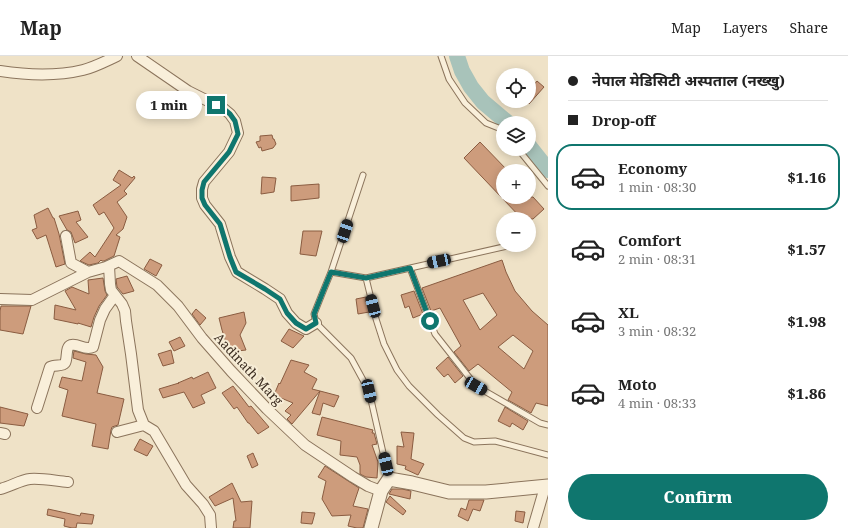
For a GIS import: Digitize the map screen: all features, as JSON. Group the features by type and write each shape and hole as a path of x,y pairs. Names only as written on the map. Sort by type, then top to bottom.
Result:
{"street":[{"path":"0,71 15,73 66,73 84,70 117,56"},
{"path":"137,56 188,91 224,109 235,121 238,134 229,152 204,182 202,198 205,205 220,224 236,272 280,299 287,313 296,323 306,329 316,323"},
{"path":"66,236 72,263 88,272"},
{"name":"Aadinath Marg","path":"108,266 119,261 157,285 178,306 202,338 231,371 267,409 305,445 368,486 380,491"},
{"path":"0,299 32,300 88,272 108,266 111,290 122,304 125,311 138,410 144,425 154,430 186,485 203,504 210,515 211,528"},
{"path":"37,408 50,367 54,365 61,365 66,362 68,348 70,345 87,348 93,347 100,320 105,309 115,295"},
{"path":"118,432 144,425"},
{"path":"0,489 29,479 68,482"},
{"path":"371,528 380,491 389,479 449,492 486,492 547,486 533,528"}],"lane":[{"path":"441,56 448,79 465,103 486,123 496,126"},
{"path":"524,156 548,186"},
{"path":"363,175 331,272 314,314 316,323 351,358 369,391 389,479"},
{"path":"331,272 366,278 496,249"},
{"path":"410,268 435,334 476,386 540,423 548,425"},
{"path":"366,278 384,344 398,370 409,386 438,415 464,438 474,442 495,441 548,455"}],"building":[{"path":"537,81 544,87 536,96"},
{"path":"272,135 276,144 273,148 262,151 261,147 259,148 256,142 260,141 260,136"},
{"path":"480,142 501,164 496,164 496,192 464,158"},
{"path":"119,170 132,178 134,176 135,178 124,191 127,194 117,202 127,217 123,229 116,235 120,237 114,256 104,261 101,260 98,263 89,265 80,261 90,252 95,257 114,228 104,212 99,215 93,205 121,185 113,180"},
{"path":"262,177 276,178 274,192 261,194"},
{"path":"319,184 319,198 291,201 291,186"},
{"path":"536,200 544,209 536,216 536,212 515,212 508,204 536,204"},
{"path":"48,208 54,218 59,234 65,264 56,267 46,235 37,239 32,230 37,228 34,215"},
{"path":"78,211 81,220 76,222 88,237 75,243 71,232 67,230 59,216"},
{"path":"303,231 322,231 316,256 300,254"},
{"path":"150,259 162,265 156,276 144,269"},
{"path":"502,260 515,291 532,311 548,325 548,406 536,403 531,413 508,400 512,392 478,364 469,371 454,352 461,346 440,308 431,311 422,288","holes":["483,293 497,315 480,330 463,300","513,335 533,351 524,369 498,347"]},
{"path":"127,276 134,291 123,294 117,287 116,279"},
{"path":"103,278 107,295 99,306 91,327 54,319 55,305 76,310 65,291 72,287 89,294 88,280"},
{"path":"414,291 423,314 413,318 409,306 405,308 401,295"},
{"path":"366,297 369,312 358,314 356,299"},
{"path":"1,306 31,306 23,334 0,330"},
{"path":"196,309 206,318 200,325 192,314"},
{"path":"244,312 246,323 240,335 246,350 229,352 219,318"},
{"path":"289,329 304,336 293,348 281,341"},
{"path":"180,337 185,346 174,351 169,342"},
{"path":"171,350 174,363 163,366 158,354"},
{"path":"74,351 96,355 103,367 97,393 124,399 118,425 112,427 111,430 108,449 92,446 96,424 62,416 68,390 59,387 62,377 82,381 86,362 73,358"},
{"path":"448,357 463,376 455,383 448,374 444,377 436,368"},
{"path":"291,360 309,365 304,372 317,379 312,389 320,391 292,424 287,419 291,415 285,411 293,403 274,395"},
{"path":"208,372 216,388 201,395 205,403 193,408 184,392 163,398 159,389 192,377 193,379"},
{"path":"233,386 249,407 251,406 269,427 258,434 237,407 234,409 222,393"},
{"path":"320,391 339,396 334,407 323,403 320,415 312,413"},
{"path":"0,407 28,414 24,426 0,423"},
{"path":"505,407 528,421 523,430 512,423 510,427 498,421"},
{"path":"322,417 373,430 372,433 374,433 377,444 372,445 378,462 377,478 366,477 360,474 360,465 357,457 340,455 341,441 317,435"},
{"path":"401,432 414,433 411,459 424,464 418,475 405,469 406,466 397,464 397,446 404,447"},
{"path":"140,439 153,446 147,456 134,450"},
{"path":"253,453 258,465 252,468 247,456"},
{"path":"325,466 359,488 353,506 368,509 363,528 348,526 351,515 332,516 322,499 326,481 318,477"},
{"path":"232,483 241,502 252,501 250,528 233,528 234,521 236,521 233,498 215,506 209,497"},
{"path":"392,489 411,491 410,499 389,494"},
{"path":"390,496 406,511 403,515 386,502"},
{"path":"469,500 484,500 480,511 473,509 468,521 458,516 461,508 466,510"},
{"path":"48,509 80,516 81,513 94,515 92,524 77,523 76,528 64,526 65,519 47,515"},
{"path":"516,511 525,512 523,523 515,521"},
{"path":"302,512 315,513 312,524 301,523"}],"waterway":[{"path":"457,56 462,71 471,87 483,102 500,116"},
{"path":"536,155 548,170"}],"route":[{"path":"216,105 230,114 235,121 238,134 229,152 204,182 202,198 205,205 220,224 236,272 280,299 287,313 296,323 306,329 316,323 314,314 331,272 366,278 410,268 430,321"}]}
